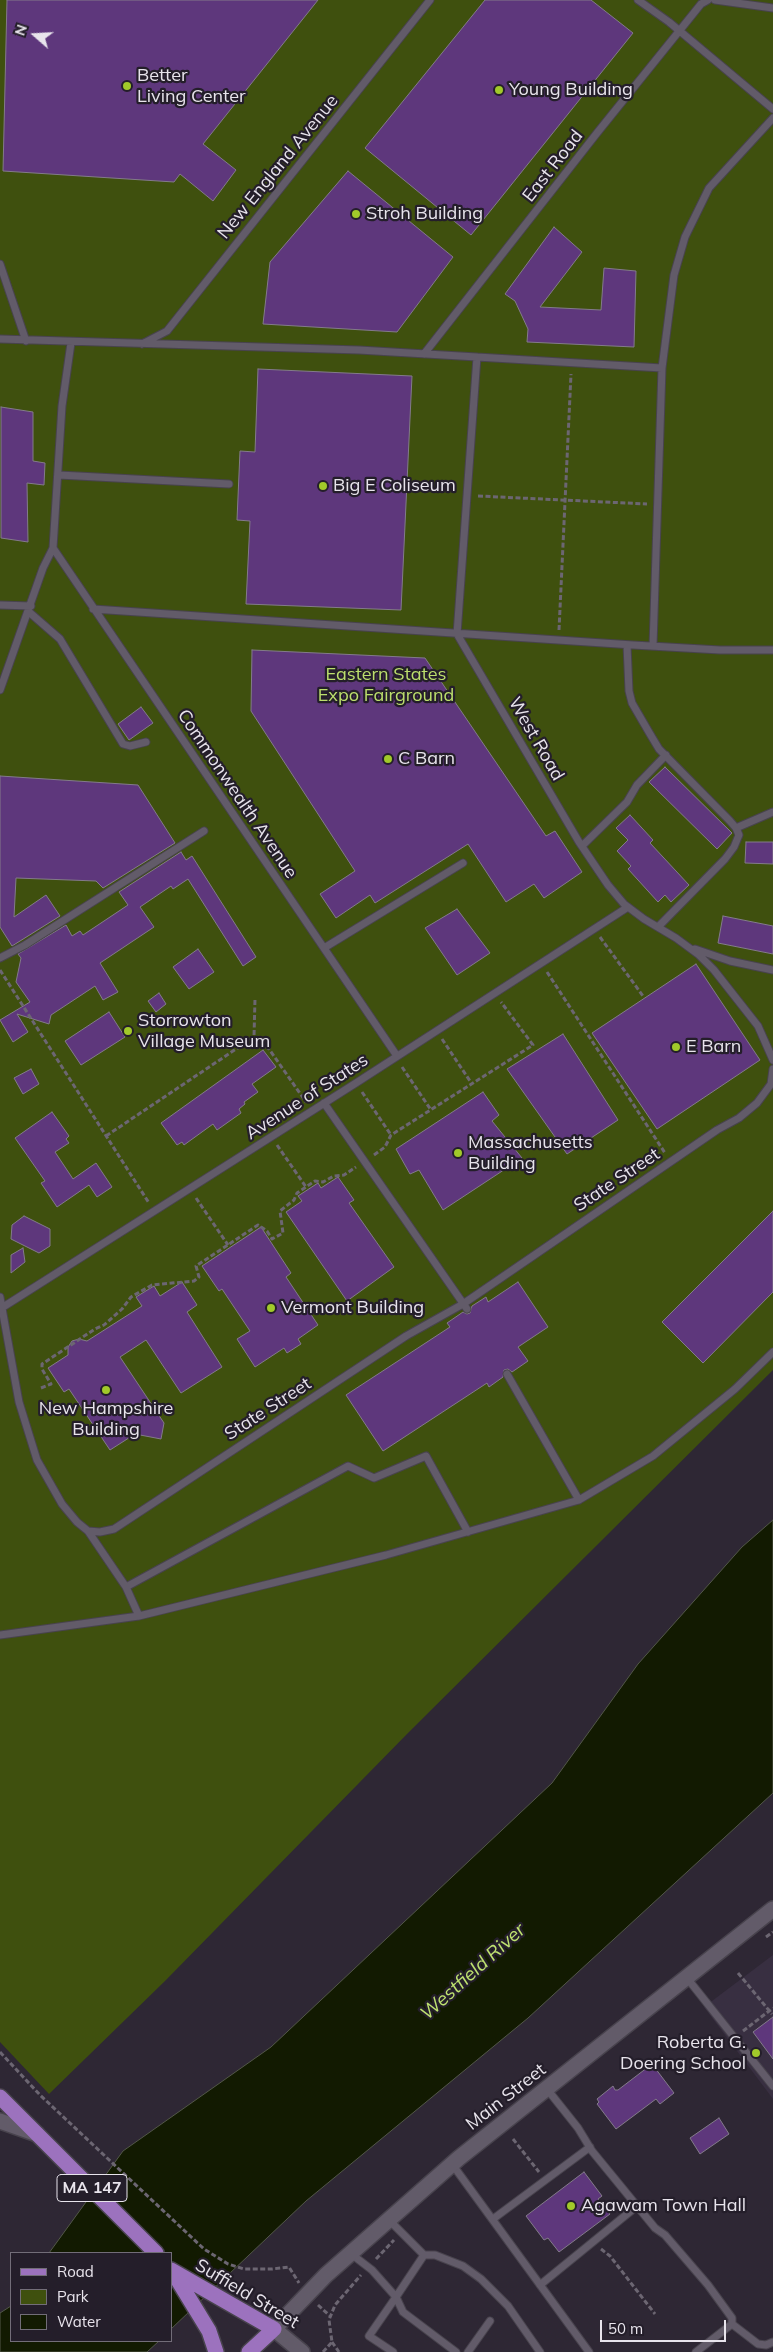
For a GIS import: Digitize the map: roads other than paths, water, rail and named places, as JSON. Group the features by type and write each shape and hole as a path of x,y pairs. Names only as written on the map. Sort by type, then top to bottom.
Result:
{"main road":[{"name":"Main Street","path":"274,2329 350,2253 451,2164 773,1909"},
{"name":"MA 147","path":"0,2097 151,2248"},
{"path":"0,2121 37,2134"},
{"path":"172,2270 209,2331 216,2352"},
{"name":"Suffield Street","path":"172,2270 274,2329 302,2352"},
{"path":"249,2352 274,2329"},
{"path":"265,2352 274,2329"}],"lane":[{"name":"New England Avenue","path":"142,344 167,331 430,0"},
{"path":"638,0 680,31 773,109"},
{"name":"East Road","path":"424,354 680,31 702,4 708,0"},
{"path":"715,0 773,8"},
{"path":"653,646 662,368 671,287 680,250 690,225 709,188 773,118"},
{"path":"0,264 26,341"},
{"path":"0,340 424,354 662,368"},
{"path":"0,690 43,568 54,548 62,406 71,343"},
{"path":"457,634 477,357"},
{"path":"59,475 229,484"},
{"name":"Commonwealth Avenue","path":"54,548 93,610 324,948 396,1057"},
{"path":"0,605 30,609 60,639 124,744 130,746 146,742"},
{"path":"93,610 720,650 773,650"},
{"name":"West Road","path":"457,634 582,846 608,885 628,907 688,946 714,970 758,1026 773,1060"},
{"path":"627,644 629,691 632,703 650,734 666,755 736,828 739,835 734,847 658,927"},
{"path":"582,846 627,802 637,785 666,755"},
{"path":"736,828 773,812"},
{"path":"0,958 25,945 204,831"},
{"path":"324,948 463,863"},
{"name":"Avenue of States","path":"1,1309 190,1190 628,907"},
{"path":"688,946 730,962 773,970"},
{"name":"State Street","path":"88,1531 100,1532 114,1529 406,1336 465,1307 717,1130 739,1118 758,1103 771,1084 773,1069"},
{"path":"324,1103 465,1307"},
{"path":"0,1297 19,1402 37,1460 62,1504 77,1522 88,1531 126,1587 139,1616"},
{"path":"0,1635 139,1616 386,1555 579,1500 653,1456 734,1389 773,1352"},
{"path":"507,1374 579,1500"},
{"path":"126,1587 348,1466 374,1478 426,1456 468,1532"},
{"path":"687,1978 773,2086"},
{"path":"547,2089 578,2128 590,2147 655,2228 665,2235 727,2308 732,2318 732,2324"},
{"path":"493,2219 590,2147"},
{"path":"451,2164 589,2352"},
{"path":"540,2285 637,2206"},
{"path":"388,2219 424,2255 435,2255 463,2266 481,2279 508,2306 540,2352"},
{"path":"350,2253 368,2267 396,2297 403,2312 456,2352"},
{"path":"393,2352 369,2336 424,2255"},
{"path":"468,2352 490,2321"},
{"path":"732,2324 758,2344 766,2345 773,2342"},
{"path":"696,2352 732,2324"}],"water":[{"name":"Westfield River","path":"773,1520 773,1793 528,2018 306,2201 172,2328 172,2252 50,2252 123,2151 271,2047 552,1783 638,1664 742,1547"},
{"path":"10,2307 10,2342 158,2342 147,2352 0,2352 0,2313"}],"place":[{"name":"Better Living Center","path":"127,86"},
{"name":"Young Building","path":"499,90"},
{"name":"Stroh Building","path":"356,214"},
{"name":"Big E Coliseum","path":"323,486"},
{"name":"C Barn","path":"388,759"},
{"name":"Storrowton Village Museum","path":"128,1031"},
{"name":"E Barn","path":"676,1047"},
{"name":"Massachusetts Building","path":"458,1153"},
{"name":"Vermont Building","path":"271,1308"},
{"name":"New Hampshire Building","path":"106,1390"},
{"name":"Roberta G. Doering School","path":"756,2053"},
{"name":"Agawam Town Hall","path":"571,2206"}],"park label":[{"name":"Eastern States Expo Fairground","path":"386,685"}]}
